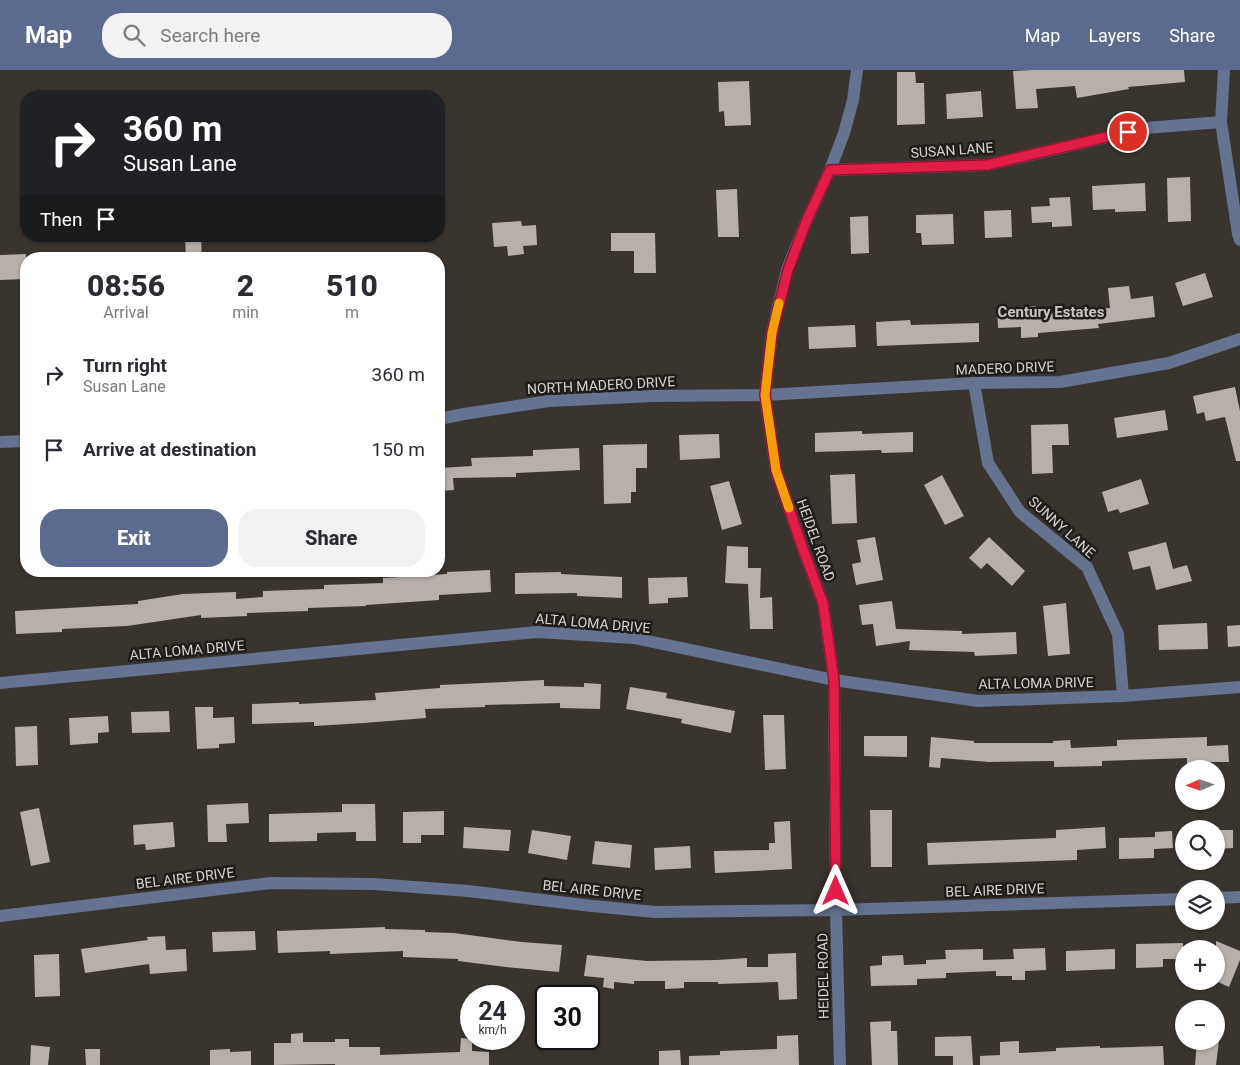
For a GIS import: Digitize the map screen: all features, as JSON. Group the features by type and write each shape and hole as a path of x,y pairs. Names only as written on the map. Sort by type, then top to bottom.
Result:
{"street":[{"name":"HEIDEL ROAD","path":"840,1065 836,910 834,680 823,603 776,470 765,395 772,333 788,270 844,133 853,100 858,70"},
{"path":"1224,70 1221,122 1240,240"},
{"name":"SUSAN LANE","path":"830,170 987,165 1146,128 1221,122"},
{"name":"MADERO DRIVE","path":"765,395 974,383 1060,382 1169,363 1240,339"},
{"name":"SUNNY LANE","path":"974,383 988,463 1020,512 1087,567 1118,634 1123,696"},
{"name":"NORTH MADERO DRIVE","path":"445,418 549,401 653,396 765,395"},
{"path":"0,442 20,441"},
{"name":"ALTA LOMA DRIVE","path":"0,684 537,632 634,638 834,680 978,701 1123,696 1240,687"},
{"name":"BEL AIRE DRIVE","path":"0,916 272,883 374,884 468,891 655,912 836,910 1175,899"},
{"path":"1225,898 1240,897"}],"building":[{"path":"1184,70 1185,82 1128,87 1129,89 1077,98 1075,86 1036,89 1038,108 1016,109 1013,71"},
{"path":"897,72 915,72 916,83 924,83 925,124 897,125"},
{"path":"749,81 751,125 725,126 724,111 719,112 718,82"},
{"path":"981,91 983,117 947,119 946,94"},
{"path":"1190,177 1191,221 1168,222 1167,178"},
{"path":"1145,183 1146,211 1115,212 1115,209 1093,210 1092,186"},
{"path":"737,189 739,237 718,237 716,190"},
{"path":"1070,197 1072,226 1052,227 1052,222 1032,223 1031,207 1050,206 1049,198"},
{"path":"1011,210 1012,237 985,238 984,211"},
{"path":"953,214 954,244 922,245 921,233 916,233 916,215"},
{"path":"868,216 869,253 851,254 850,217"},
{"path":"521,221 522,226 536,225 537,245 523,246 524,254 508,256 507,246 494,247 492,223"},
{"path":"611,233 655,233 656,273 634,273 634,251 611,251"},
{"path":"185,242 201,242 202,252 186,252"},
{"path":"20,254 20,279 0,280 0,255"},
{"path":"1205,273 1213,297 1183,306 1175,283"},
{"path":"1129,286 1131,299 1153,296 1155,317 1098,324 1099,328 1038,333 1038,337 1021,338 1021,327 998,328 997,308 1036,306 1037,315 1110,308 1108,288"},
{"path":"910,320 911,325 979,323 979,342 877,346 876,322"},
{"path":"855,325 856,347 809,349 808,327"},
{"path":"1235,387 1240,411 1240,461 1236,461 1225,417 1206,421 1204,412 1197,414 1193,396"},
{"path":"1165,410 1168,430 1117,438 1114,418"},
{"path":"1068,424 1069,445 1052,445 1053,473 1032,474 1031,425"},
{"path":"862,431 862,434 913,432 913,452 882,453 881,450 815,452 815,433"},
{"path":"719,434 720,458 680,460 679,435"},
{"path":"647,444 647,468 636,468 636,492 631,492 631,503 604,504 603,445"},
{"path":"579,448 580,470 516,473 516,477 453,478 454,490 445,491 445,468 472,466 471,458 533,456 533,450"},
{"path":"855,474 857,523 832,524 830,475"},
{"path":"942,475 964,516 945,525 924,485"},
{"path":"1141,479 1149,504 1120,513 1118,509 1108,512 1102,492"},
{"path":"729,481 742,524 722,530 710,486"},
{"path":"875,537 883,580 856,585 852,564 861,562 857,540"},
{"path":"989,537 1025,571 1012,586 987,563 981,569 969,558"},
{"path":"1166,542 1173,569 1187,565 1192,581 1156,590 1150,566 1133,570 1128,552"},
{"path":"727,546 748,547 748,568 761,568 760,598 772,597 773,629 750,629 748,584 725,583"},
{"path":"490,570 491,592 439,595 439,600 366,606 308,608 308,611 247,613 247,616 201,618 201,615 127,626 62,629 62,632 16,634 15,611 138,604 138,601 183,594 236,592 236,599 263,597 263,591 324,589 324,585 383,583 383,578 445,577 447,572"},
{"path":"561,572 561,574 622,577 622,598 577,596 577,593 515,594 515,573"},
{"path":"687,577 688,597 668,598 668,603 649,604 648,578"},
{"path":"892,601 896,629 962,631 962,634 1016,632 1017,654 975,656 974,652 909,650 910,641 876,646 873,624 862,625 859,605"},
{"path":"1066,603 1070,654 1048,656 1043,606"},
{"path":"1207,623 1208,649 1159,650 1158,625"},
{"path":"1240,625 1240,646 1228,647 1227,626"},
{"path":"544,680 544,686 584,687 584,683 601,684 600,709 560,708 560,703 485,705 485,707 425,709 426,718 314,726 314,722 252,724 252,704 299,702 299,704 376,700 375,693 440,688 440,685"},
{"path":"630,687 667,693 666,698 735,711 731,733 681,723 682,719 626,709"},
{"path":"195,707 213,707 213,718 234,717 235,743 219,744 219,748 197,749"},
{"path":"169,711 170,732 132,733 131,712"},
{"path":"763,715 784,715 786,769 765,770"},
{"path":"108,716 109,732 98,733 98,743 70,745 69,718"},
{"path":"37,726 38,765 16,766 15,727"},
{"path":"864,736 907,736 907,757 864,756"},
{"path":"931,737 974,741 974,743 1053,743 1053,741 1070,740 1071,748 1117,746 1117,740 1207,737 1207,746 1228,745 1229,762 1225,762 1225,760 1187,760 1187,758 1102,761 1102,766 1054,767 1054,761 989,762 941,758 940,768 929,767"},
{"path":"248,803 249,823 226,824 227,842 208,842 207,805"},
{"path":"342,804 375,804 376,841 356,841 356,832 317,833 317,841 269,842 269,814 342,812"},
{"path":"39,808 50,862 31,866 20,812"},
{"path":"870,810 892,810 892,867 871,867"},
{"path":"444,811 444,835 421,835 421,843 403,843 403,812"},
{"path":"790,821 792,869 715,873 714,851 769,850 769,843 775,843 774,822"},
{"path":"173,822 175,847 146,850 145,844 134,845 133,825"},
{"path":"464,827 511,830 509,851 463,848"},
{"path":"1105,827 1106,848 1077,850 1077,860 928,865 927,843 1056,838 1056,830"},
{"path":"532,830 571,836 567,860 528,853"},
{"path":"1225,830 1233,830 1233,848 1225,848"},
{"path":"1172,831 1173,848 1154,849 1154,858 1119,859 1119,838 1155,837 1155,832"},
{"path":"595,841 632,845 630,868 592,864"},
{"path":"690,846 691,868 655,870 654,848"},
{"path":"385,927 385,929 425,930 425,932 454,933 562,945 559,972 458,961 458,959 403,957 403,951 330,954 330,951 278,953 277,931"},
{"path":"255,931 256,950 213,952 212,932"},
{"path":"165,936 166,950 186,949 187,971 150,974 149,964 85,973 81,949 148,940 147,937"},
{"path":"1175,943 1175,959 1163,959 1163,967 1136,968 1136,944"},
{"path":"1225,945 1240,951 1240,960 1229,987 1225,985"},
{"path":"1045,948 1046,970 1025,971 1025,980 1012,980 1012,976 996,976 996,971 946,973 946,978 917,979 917,985 871,986 870,966 882,965 882,956 903,955 904,965 926,964 926,960 946,959 945,950 983,949 983,960 1014,959 1013,949"},
{"path":"1115,949 1115,969 1066,971 1066,951"},
{"path":"796,953 797,999 779,1000 778,982 718,984 718,982 684,982 684,988 665,989 665,981 634,981 634,984 614,982 614,989 603,987 604,978 584,976 587,955 647,961 747,958 747,967 768,967 768,954"},
{"path":"59,954 60,996 35,997 34,955"},
{"path":"891,1021 891,1031 897,1031 898,1065 872,1065 870,1022"},
{"path":"303,1033 303,1042 335,1042 335,1039 349,1039 349,1047 380,1047 380,1055 460,1052 460,1050 489,1052 489,1065 274,1065 274,1043 291,1043 291,1034"},
{"path":"798,1035 799,1065 689,1065 689,1056 720,1055 720,1051 777,1049 777,1036"},
{"path":"971,1036 973,1065 953,1065 953,1056 935,1056 935,1037"},
{"path":"1019,1041 1019,1053 1056,1051 1056,1048 1163,1046 1164,1065 980,1065 980,1056 1000,1055 1000,1042"},
{"path":"31,1045 50,1047 48,1065 30,1065"},
{"path":"85,1049 100,1049 100,1065 86,1065"},
{"path":"230,1049 230,1052 251,1051 251,1065 210,1065 210,1050"},
{"path":"680,1050 681,1065 659,1065 659,1051"},
{"path":"1196,1050 1218,1050 1216,1065 1195,1065"}],"slow traffic":[{"path":"779,303 772,333 765,395 776,470 789,508"}],"district":[{"name":"Century Estates","path":"1051,312"}],"route":[{"path":"836,891 834,680 823,603 776,470 765,395 772,333 788,270 806,222 830,170 987,165 1128,132"}]}
